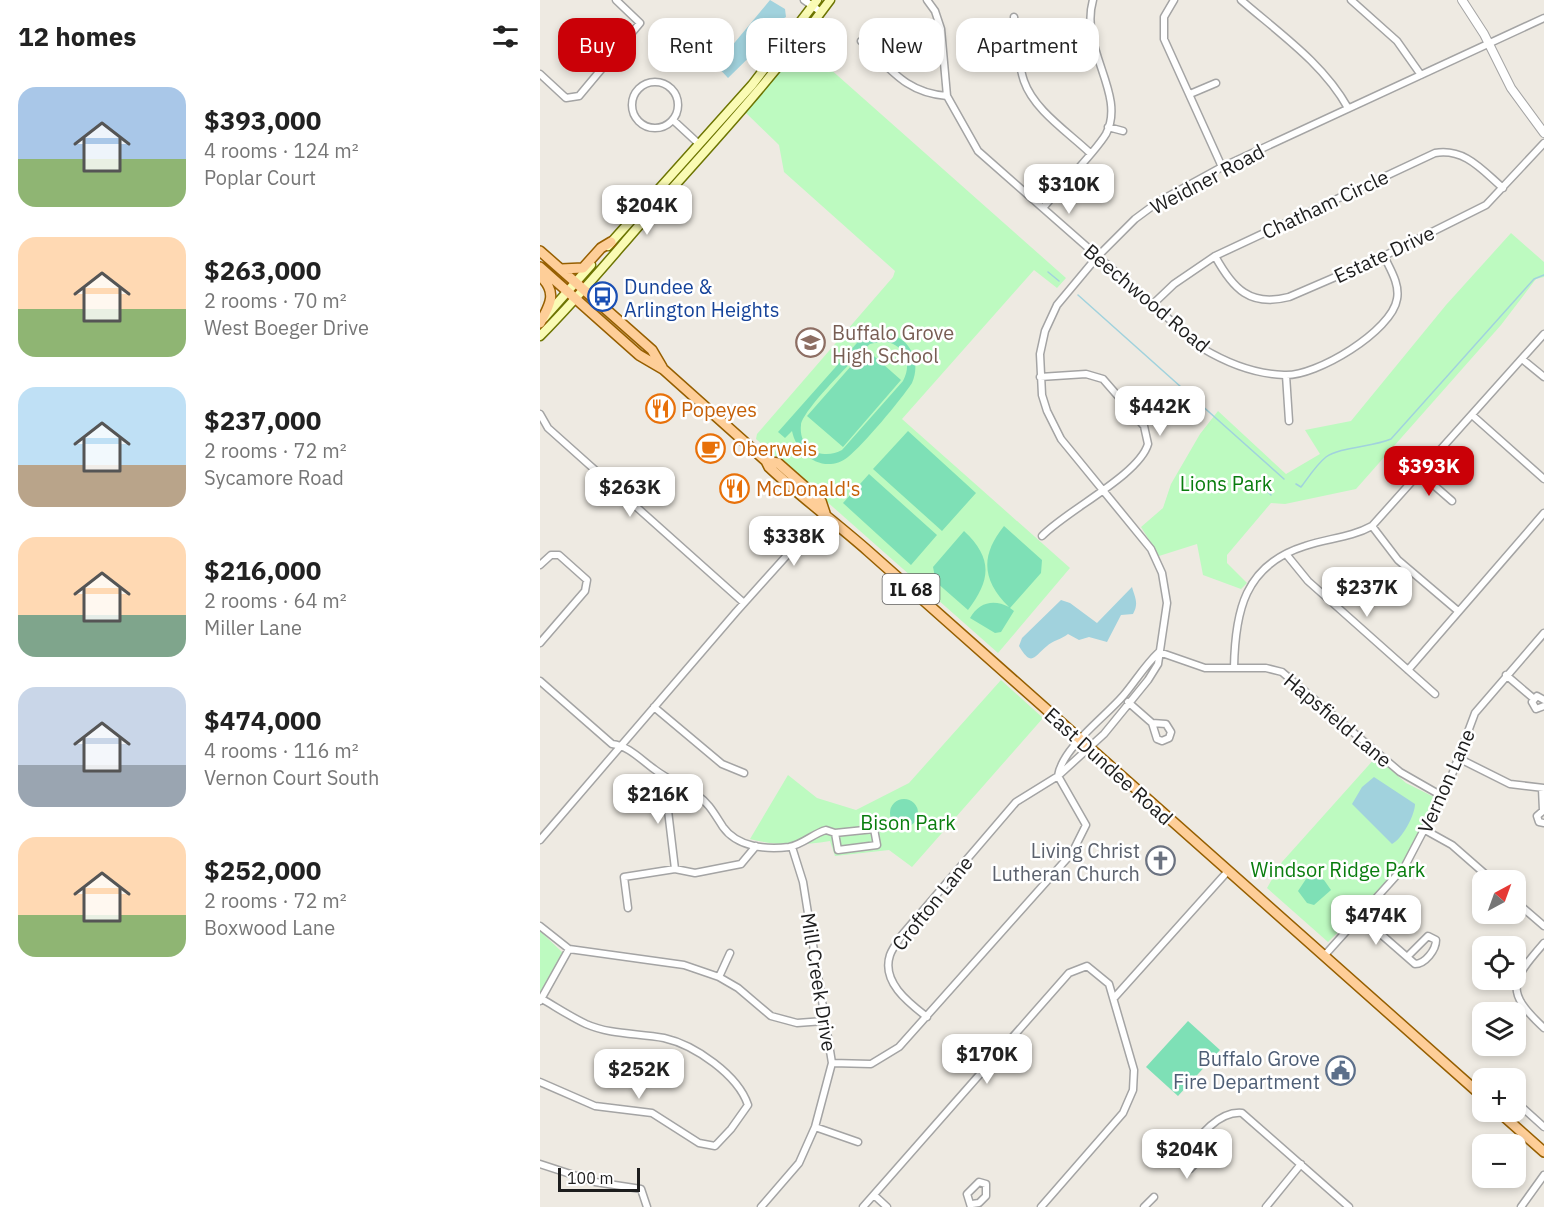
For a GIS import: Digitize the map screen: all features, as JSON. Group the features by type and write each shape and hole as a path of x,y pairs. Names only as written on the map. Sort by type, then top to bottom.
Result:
{"main road":[{"path":"540,336 585,289 789,54 830,0"},
{"path":"540,323 752,85 815,3"},
{"path":"561,269 583,268 611,242"},
{"name":"IL 68","path":"540,251 577,281"},
{"name":"IL 68","path":"540,267 568,291"},
{"path":"540,276 551,291 552,300 540,323"},
{"name":"East Dundee Road","path":"577,281 652,350 663,369"},
{"name":"East Dundee Road","path":"568,291 639,355 663,369 766,461 769,468 833,520 1472,1087"},
{"path":"1510,1122 1544,1152"}],"street":[{"path":"540,74 566,98 579,96 640,23 616,0"},
{"path":"804,0 815,3 821,12"},
{"name":"Beechwood Road","path":"927,0 935,11 941,29 947,96 978,151 1202,348 1224,361 1250,370 1286,375 1335,361 1350,352 1396,306 1397,285 1384,256"},
{"path":"1043,208 1090,153 1108,127 1110,94 1091,42 1090,11 1093,0"},
{"path":"1174,0 1164,16 1164,39 1222,167"},
{"path":"1241,0 1323,71 1336,87 1348,108"},
{"path":"1351,0 1397,41 1421,75"},
{"path":"1462,0 1511,88 1544,133"},
{"path":"1014,17 1019,65 1024,84 1035,102 1090,153"},
{"name":"Weidner Road","path":"1084,743 1104,734 1130,704 1158,664 1166,612 1162,573 1147,542 1061,439 1047,411 1040,377 1040,354 1050,318 1069,288 1135,219 1158,202 1222,167 1544,18"},
{"path":"894,72 909,86 926,95 947,96"},
{"path":"652,82 672,89 678,103 673,120 655,129 641,124 635,118 632,103 638,89 652,82"},
{"path":"1190,94 1216,83"},
{"path":"673,120 699,144"},
{"path":"1108,127 1123,131"},
{"name":"Estate Drive","path":"1215,256 1232,283 1243,293 1257,299 1274,301 1289,297 1384,256 1486,205 1544,143"},
{"name":"Chatham Circle","path":"1153,304 1174,284 1215,256 1435,153 1452,152 1466,156 1503,188"},
{"path":"1234,668 1234,643 1244,595 1260,573 1286,554 1305,546 1352,536 1372,526 1421,474 1544,334"},
{"path":"1522,359 1544,377"},
{"path":"1040,377 1086,374 1102,379 1147,430 1148,444 1144,454 1104,489 1069,512 1042,536"},
{"path":"1286,375 1289,421"},
{"path":"540,414 548,428 744,603"},
{"path":"1472,415 1544,478"},
{"path":"1421,474 1452,501"},
{"path":"540,840 744,603 825,513"},
{"path":"1408,670 1544,513"},
{"path":"803,538 808,538 822,524 833,520"},
{"path":"1372,526 1398,560 1458,611"},
{"path":"1286,554 1308,581 1435,694"},
{"path":"540,566 551,555 559,555 587,580 588,584 585,591 540,643"},
{"name":"Vernon Lane","path":"1324,956 1405,866 1460,759 1475,713 1544,633"},
{"name":"Weidner Road","path":"1084,743 1159,652"},
{"name":"Hapsfield Lane","path":"1159,652 1205,668 1274,669 1291,677 1400,772 1442,796"},
{"path":"1506,675 1533,698 1534,708 1540,709 1544,706"},
{"path":"540,681 612,744 621,745 664,777 698,796 712,810 724,829 740,843 792,847 826,830 835,833 874,829 877,845 838,850 835,833"},
{"path":"1533,698 1539,696 1544,700"},
{"path":"1122,697 1152,723"},
{"path":"654,707 722,764 744,773"},
{"name":"Crofton Lane","path":"1058,776 1059,767 1084,743"},
{"name":"Crofton Lane","path":"927,1017 902,997 891,979 889,957 902,935 1016,802 1066,772 1084,743"},
{"path":"1460,759 1510,784 1543,788 1543,810 1537,813 1537,818 1544,823"},
{"path":"832,1063 871,1064 899,1047 1072,853 1086,825 1058,776"},
{"path":"664,777 675,869"},
{"path":"1425,830 1452,845 1481,870"},
{"path":"628,908 624,877 675,869 695,873 741,864 756,846"},
{"name":"Mill Creek Drive","path":"761,1207 799,1164 815,1127 832,1063 803,882 792,847"},
{"path":"1114,998 1227,872"},
{"path":"1526,910 1544,926"},
{"path":"1360,916 1415,964 1419,964 1434,948 1436,940 1431,936 1425,937 1407,957"},
{"path":"540,926 569,949 684,965 719,977 738,988 771,1016 797,1023 824,1021"},
{"path":"1544,942 1520,970 1517,984 1520,1003 1544,1028"},
{"path":"540,1082 595,1106 652,1113 699,1143 715,1146 731,1129 748,1105 743,1090 702,1057 665,1038 625,1035 587,1024 541,1000 569,949"},
{"path":"719,977 730,953"},
{"path":"863,1207 1069,974 1087,966 1109,984 1114,998 1134,1070 1130,1101 1123,1113 1041,1207"},
{"path":"1526,1111 1544,1127"},
{"path":"1191,1155 1195,1146 1217,1120 1223,1115 1235,1112 1248,1117 1349,1207"},
{"path":"815,1127 858,1142"},
{"path":"540,1164 595,1182 641,1189 647,1207"},
{"path":"1266,1207 1302,1164"},
{"path":"1521,1207 1544,1175"},
{"path":"874,1195 887,1207"},
{"path":"1144,1207 1154,1197"}],"green space":[{"name":"Buffalo Grove High School","path":"778,72 834,72 1066,278 1057,288 1034,270 902,419 1070,568 998,653 756,439 757,434 893,277 895,271 784,172 779,145 746,113 746,109"},
{"name":"Lions Park","path":"1511,233 1544,262 1544,277 1536,279 1501,325 1356,489 1285,504 1271,503 1227,555 1227,563 1247,583 1241,589 1203,575 1197,544 1159,556 1141,527 1163,508 1171,484 1200,434 1218,411 1286,474 1320,454 1305,430 1351,421 1446,305"},
{"path":"872,326 878,333 897,336 910,348 915,364 912,383 882,422 848,457 830,464 821,463 806,455 795,440 792,431 785,438 778,432","holes":["883,341 890,343 905,355 907,367 903,381 842,450 827,454 813,451 803,441 801,433 801,425 810,409 838,376 870,344"]},
{"path":"866,349 901,380 843,447 807,416"},
{"path":"908,431 976,493 942,531 873,469"},
{"path":"869,474 937,535 911,565 843,503"},
{"path":"1004,526 1042,560 1041,573 1010,608 1014,611 1001,632 995,633 970,618 982,605 998,603 1009,607 993,587 987,568 991,548"},
{"path":"964,531 980,551 986,569 981,589 968,610 936,582 933,567"},
{"name":"Bison Park","path":"1001,680 1043,718 912,867 889,850 835,856 830,841 789,844 750,839 788,775 817,798 856,810 909,783"},
{"name":"Windsor Ridge Park","path":"1376,757 1406,783 1436,798 1403,863 1368,903 1328,942 1267,888 1282,862"},
{"path":"904,799 914,803 918,813 914,823 904,827 894,823 890,813 894,803"},
{"path":"1314,877 1324,880 1331,890 1314,905 1307,903 1298,891 1306,879"},
{"path":"540,931 563,953 540,993"},
{"path":"1188,1021 1220,1050 1178,1096 1146,1067"}],"water":[{"path":"770,0 785,9 784,18 755,18"},
{"path":"746,29 746,60 728,78 722,72 734,72 734,43"},
{"path":"1132,587 1136,600 1135,610 1133,614 1121,615 1107,642 1089,637 1079,640 1068,634 1049,644 1033,658 1027,657 1019,646 1022,638 1061,600 1070,603 1097,623"},
{"path":"1374,777 1415,804 1407,826 1392,844 1352,804 1362,787"}],"waterway":[{"path":"1048,272 1059,281"},
{"path":"1296,484 1301,487 1319,464 1332,454 1391,439 1534,279 1544,275"},
{"path":"1078,295 1284,479"},
{"path":"1268,492 1271,495"}],"place":[{"name":"Dundee & Arlington Heights","path":"603,297"},
{"name":"Buffalo Grove High School","path":"811,343"},
{"name":"Popeyes","path":"660,409"},
{"name":"Oberweis","path":"711,448"},
{"name":"McDonald's","path":"735,488"},
{"name":"Living Christ Lutheran Church","path":"1161,861"},
{"name":"Buffalo Grove Fire Department","path":"1341,1070"}]}
